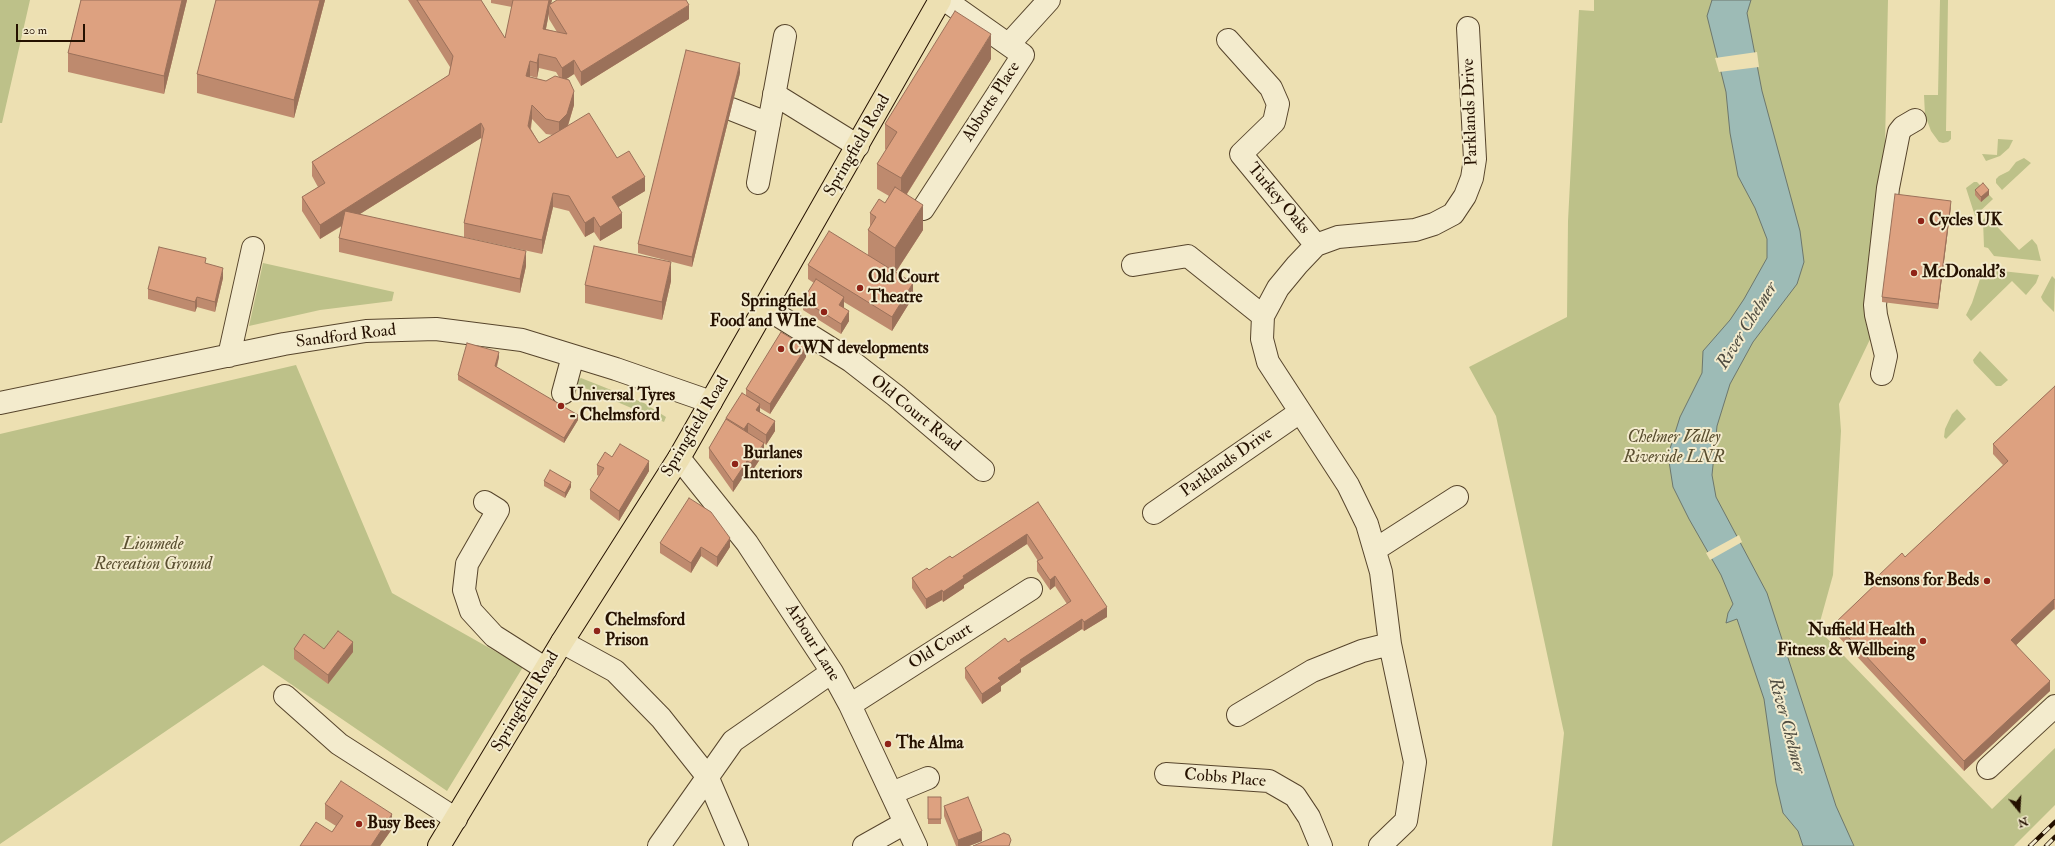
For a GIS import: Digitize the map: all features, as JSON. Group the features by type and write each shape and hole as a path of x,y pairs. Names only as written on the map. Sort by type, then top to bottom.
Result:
{"main road":[{"name":"Springfield Road","path":"439,846 562,642 679,458 766,308 940,0"}],"street":[{"name":"Abbotts Place","path":"923,209 1023,54 945,0"},
{"path":"1009,44 1049,0"},
{"name":"Parklands Drive","path":"1380,846 1406,821 1415,762 1390,644 1381,572 1376,549 1367,524 1348,485 1268,362 1262,339 1263,316 1278,288 1316,245 1338,237 1415,230 1434,224 1453,214 1465,196 1472,178 1475,160 1468,28"},
{"path":"758,183 785,36"},
{"name":"Turkey Oaks","path":"1228,40 1271,88 1278,104 1274,122 1241,154 1316,245"},
{"path":"774,94 858,146"},
{"path":"731,109 769,124"},
{"path":"1882,374 1886,356 1875,305 1888,188 1899,132 1903,127 1915,120"},
{"path":"229,356 253,248"},
{"path":"1133,265 1188,256 1263,316"},
{"name":"Old Court Road","path":"766,308 851,361 896,396 983,470"},
{"name":"Sandford Road","path":"0,403 229,356 366,331 436,329 522,340 711,402"},
{"path":"563,393 573,356"},
{"name":"Parklands Drive","path":"1154,513 1300,412"},
{"name":"Arbour Lane","path":"679,458 747,543 832,672 850,705 916,846"},
{"path":"1376,549 1457,497"},
{"path":"485,502 498,510 467,564 464,590 471,611 494,636 546,668"},
{"name":"Old Court","path":"850,705 1031,589"},
{"path":"562,642 615,670 661,718 707,776 737,846"},
{"path":"1238,715 1312,671 1362,651 1390,644"},
{"path":"659,846 733,741 832,672"},
{"path":"285,696 339,744 456,819"},
{"path":"1988,768 2055,706"},
{"name":"Cobbs Place","path":"1166,774 1269,781 1295,796 1313,815 1321,846"},
{"path":"892,793 928,778"},
{"path":"864,846 906,823"}],"green space":[{"path":"0,0 30,0 2,123 0,123"},
{"name":"Chelmer Valley Riverside LNR","path":"1594,0 1888,0 1885,145 1867,311 1874,331 1839,404 1841,431 1833,575 1818,629 1992,809 2055,748 2055,805 2014,846 1552,846 1564,733 1496,416 1469,367 1567,317 1568,221 1579,10 1594,11"},
{"path":"1940,0 1948,0 1946,131 1951,131 1951,139 1948,142 1943,143 1939,142 1931,131 1925,115 1924,95 1938,95"},
{"path":"1998,139 2013,140 2009,148 2000,156 1986,161 1982,154 1997,155"},
{"path":"2024,158 2031,163 2002,190 1996,183 1996,179 2009,171 2016,162"},
{"path":"1974,182 1977,182 1993,199 1975,216 1966,188"},
{"path":"1987,216 2019,250 2032,239 2037,245 2041,261 1994,256 1988,248 1984,247 1983,220"},
{"path":"263,263 394,292 392,301 320,310 249,326"},
{"path":"1992,270 2039,275 2036,283 2026,295 2012,281 1971,321 1966,315 1972,303 1981,276 1985,276"},
{"path":"2052,276 2055,279 2054,312 2041,297"},
{"path":"1980,351 2008,380 2001,386 1996,386 1974,363 1973,360"},
{"name":"Lionmede Recreation Ground","path":"296,365 392,593 523,667 447,791 263,665 0,844 0,434"},
{"path":"581,378 644,403 666,417 664,422 573,383"},
{"path":"1957,409 1966,419 1946,439 1944,437 1945,429 1952,414"}],"water":[{"name":"River Chelmer","path":"1712,0 1751,0 1747,13 1762,91 1800,231 1804,262 1797,284 1753,342 1730,384 1717,426 1712,475 1716,497 1767,593 1836,806 1854,846 1803,846 1798,831 1783,813 1776,783 1764,699 1737,619 1726,623 1728,613 1733,604 1721,575 1689,519 1673,487 1668,455 1680,417 1702,373 1703,351 1730,320 1744,299 1767,258 1767,239 1755,208 1738,176 1730,133 1726,92 1707,16"}],"pier":[{"path":"1757,52 1759,67 1719,72 1715,58"},
{"path":"1739,535 1742,542 1710,560 1706,553"}],"building":[{"path":"81,0 182,0 164,76 68,53"},
{"path":"216,0 320,0 294,100 197,74"},
{"path":"417,0 481,0 505,38 513,0 549,0 543,29 567,34 549,5 557,0 686,0 689,5 581,72 574,60 562,68 556,58 539,54 537,63 530,61 526,76 546,81 555,76 569,80 574,91 567,114 559,122 546,119 532,105 528,126 539,143 589,113 617,158 629,151 645,177 612,197 622,213 600,227 594,217 585,223 569,196 553,193 542,240 464,223 484,129 481,123 320,225 302,197 325,183 312,162 449,75 453,56"},
{"path":"955,11 991,34 901,178 877,164 897,132 885,124"},
{"path":"686,50 740,63 692,257 638,244"},
{"path":"1983,183 1989,190 1981,197 1975,190"},
{"path":"895,187 923,205 895,248 868,230 876,217 870,213 879,199 885,203"},
{"path":"1895,194 1951,201 1938,304 1882,297"},
{"path":"345,211 526,251 520,279 339,238"},
{"name":"Old Court Theatre","path":"829,231 913,283 892,317 808,265"},
{"path":"594,246 671,262 662,302 585,285"},
{"path":"159,247 206,258 205,263 223,268 215,302 197,297 195,302 148,289"},
{"path":"816,279 844,297 839,305 849,311 841,324 803,300"},
{"path":"781,332 806,347 770,404 746,389"},
{"path":"467,343 499,352 495,366 578,415 564,438 458,375"},
{"path":"2055,386 2055,600 2054,599 2011,640 2050,681 1964,761 1835,623 1881,579 1878,576 1902,553 1905,557 2008,461 1993,444"},
{"path":"742,393 760,404 756,410 775,421 766,435 748,423 744,429 726,418"},
{"name":"Burlanes Interiors","path":"726,419 764,443 751,463 747,461 733,482 709,448"},
{"path":"620,444 649,461 619,511 590,490 604,468 597,465 605,452 612,457"},
{"path":"550,470 571,482 565,493 544,481"},
{"path":"689,498 711,512 730,538 717,557 701,547 691,563 660,543"},
{"path":"1038,502 1107,607 1084,622 1082,619 1020,660 1021,662 998,678 1001,681 982,694 965,668 1005,638 1008,642 1071,601 1055,576 1050,580 1037,561 1043,558 1027,534 963,576 964,578 943,592 942,590 926,599 912,578 927,568 929,570 950,556 952,558"},
{"path":"338,631 353,642 328,675 294,649 304,634 324,649"},
{"path":"341,781 392,814 371,846 300,846 316,822 332,832 343,816 325,804"},
{"path":"928,797 941,797 941,819 928,819"},
{"path":"968,797 982,831 958,840 944,806"},
{"path":"1004,833 1009,835 1011,840 1009,846 973,846"}],"railway":[{"path":"2030,846 2055,822"},
{"path":"2046,846 2055,837"}],"place":[{"name":"Cycles UK","path":"1921,221"},
{"name":"McDonald's","path":"1914,273"},
{"name":"Old Court Theatre","path":"860,288"},
{"name":"Springfield Food and WIne","path":"824,312"},
{"name":"CWN developments","path":"781,349"},
{"name":"Universal Tyres - Chelmsford","path":"561,406"},
{"name":"Burlanes Interiors","path":"735,464"},
{"name":"Bensons for Beds","path":"1987,581"},
{"name":"Chelmsford Prison","path":"597,631"},
{"name":"Nuffield Health Fitness & Wellbeing","path":"1923,641"},
{"name":"The Alma","path":"888,744"},
{"name":"Busy Bees","path":"359,824"}]}
